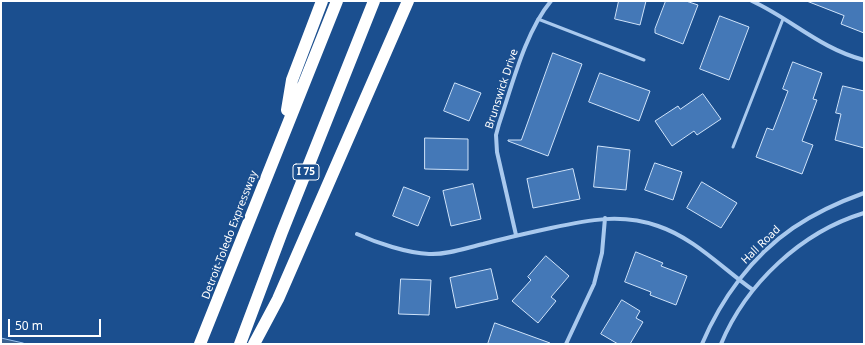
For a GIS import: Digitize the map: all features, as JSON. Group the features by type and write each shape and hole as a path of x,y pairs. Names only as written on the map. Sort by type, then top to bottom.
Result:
{"highway":[{"path":"283,135 292,80 322,1"},
{"path":"283,135 336,1"},
{"name":"I 75","path":"240,344 282,232 374,1"},
{"path":"254,344 278,299 408,1"},
{"name":"Detroit-Toledo Expressway","path":"200,344 283,135"}],"street":[{"name":"Brunswick Drive","path":"516,235 497,152 496,135 519,64 538,19 551,1"},
{"path":"752,1 820,43 841,53 864,60"},
{"name":"Hall Road","path":"702,344 719,308 756,259 793,228 834,205 864,192"},
{"path":"721,344 742,304 774,267 805,241 833,226 864,213"},
{"path":"566,344 594,284 602,253 605,218"},
{"path":"357,234 378,244 430,254 453,251 516,235 587,220 623,218 641,221 672,231 694,245 753,290"}],"lane":[{"path":"538,19 644,60"},
{"path":"734,147 783,19"}],"water":[{"path":"1,338 23,343 25,344 1,344"}],"building":[{"path":"619,1 646,1 640,25 615,19"},
{"path":"666,1 686,1 698,5 683,44 655,33 655,29"},
{"path":"807,1 864,1 864,33 841,24 844,16"},
{"path":"720,16 749,27 729,80 700,69"},
{"path":"553,53 582,64 548,156 508,140 521,140"},
{"path":"793,62 822,73 813,99 817,100 802,141 813,145 802,174 756,157 767,128 773,130 788,91 783,89"},
{"path":"600,73 650,91 639,121 589,102"},
{"path":"455,83 481,93 469,121 444,111"},
{"path":"843,86 864,91 864,148 835,140 841,114 836,113"},
{"path":"703,94 721,119 697,135 694,131 672,146 655,121 678,106 680,109"},
{"path":"425,138 468,139 468,170 425,169"},
{"path":"598,146 630,150 626,190 594,187"},
{"path":"655,163 682,172 673,200 645,190"},
{"path":"573,169 580,199 533,208 527,179"},
{"path":"702,182 737,203 721,228 687,208"},
{"path":"473,184 481,219 451,226 443,191"},
{"path":"404,187 430,197 418,226 393,216"},
{"path":"636,252 663,263 661,266 687,276 676,305 650,295 651,292 625,282"},
{"path":"546,256 569,276 551,297 556,301 538,323 512,301 531,280 528,277"},
{"path":"491,269 498,299 456,308 450,278"},
{"path":"401,279 431,280 429,315 399,314"},
{"path":"622,300 640,311 636,318 643,322 630,344 618,344 601,334"},
{"path":"495,323 550,343 550,344 488,344"}]}
